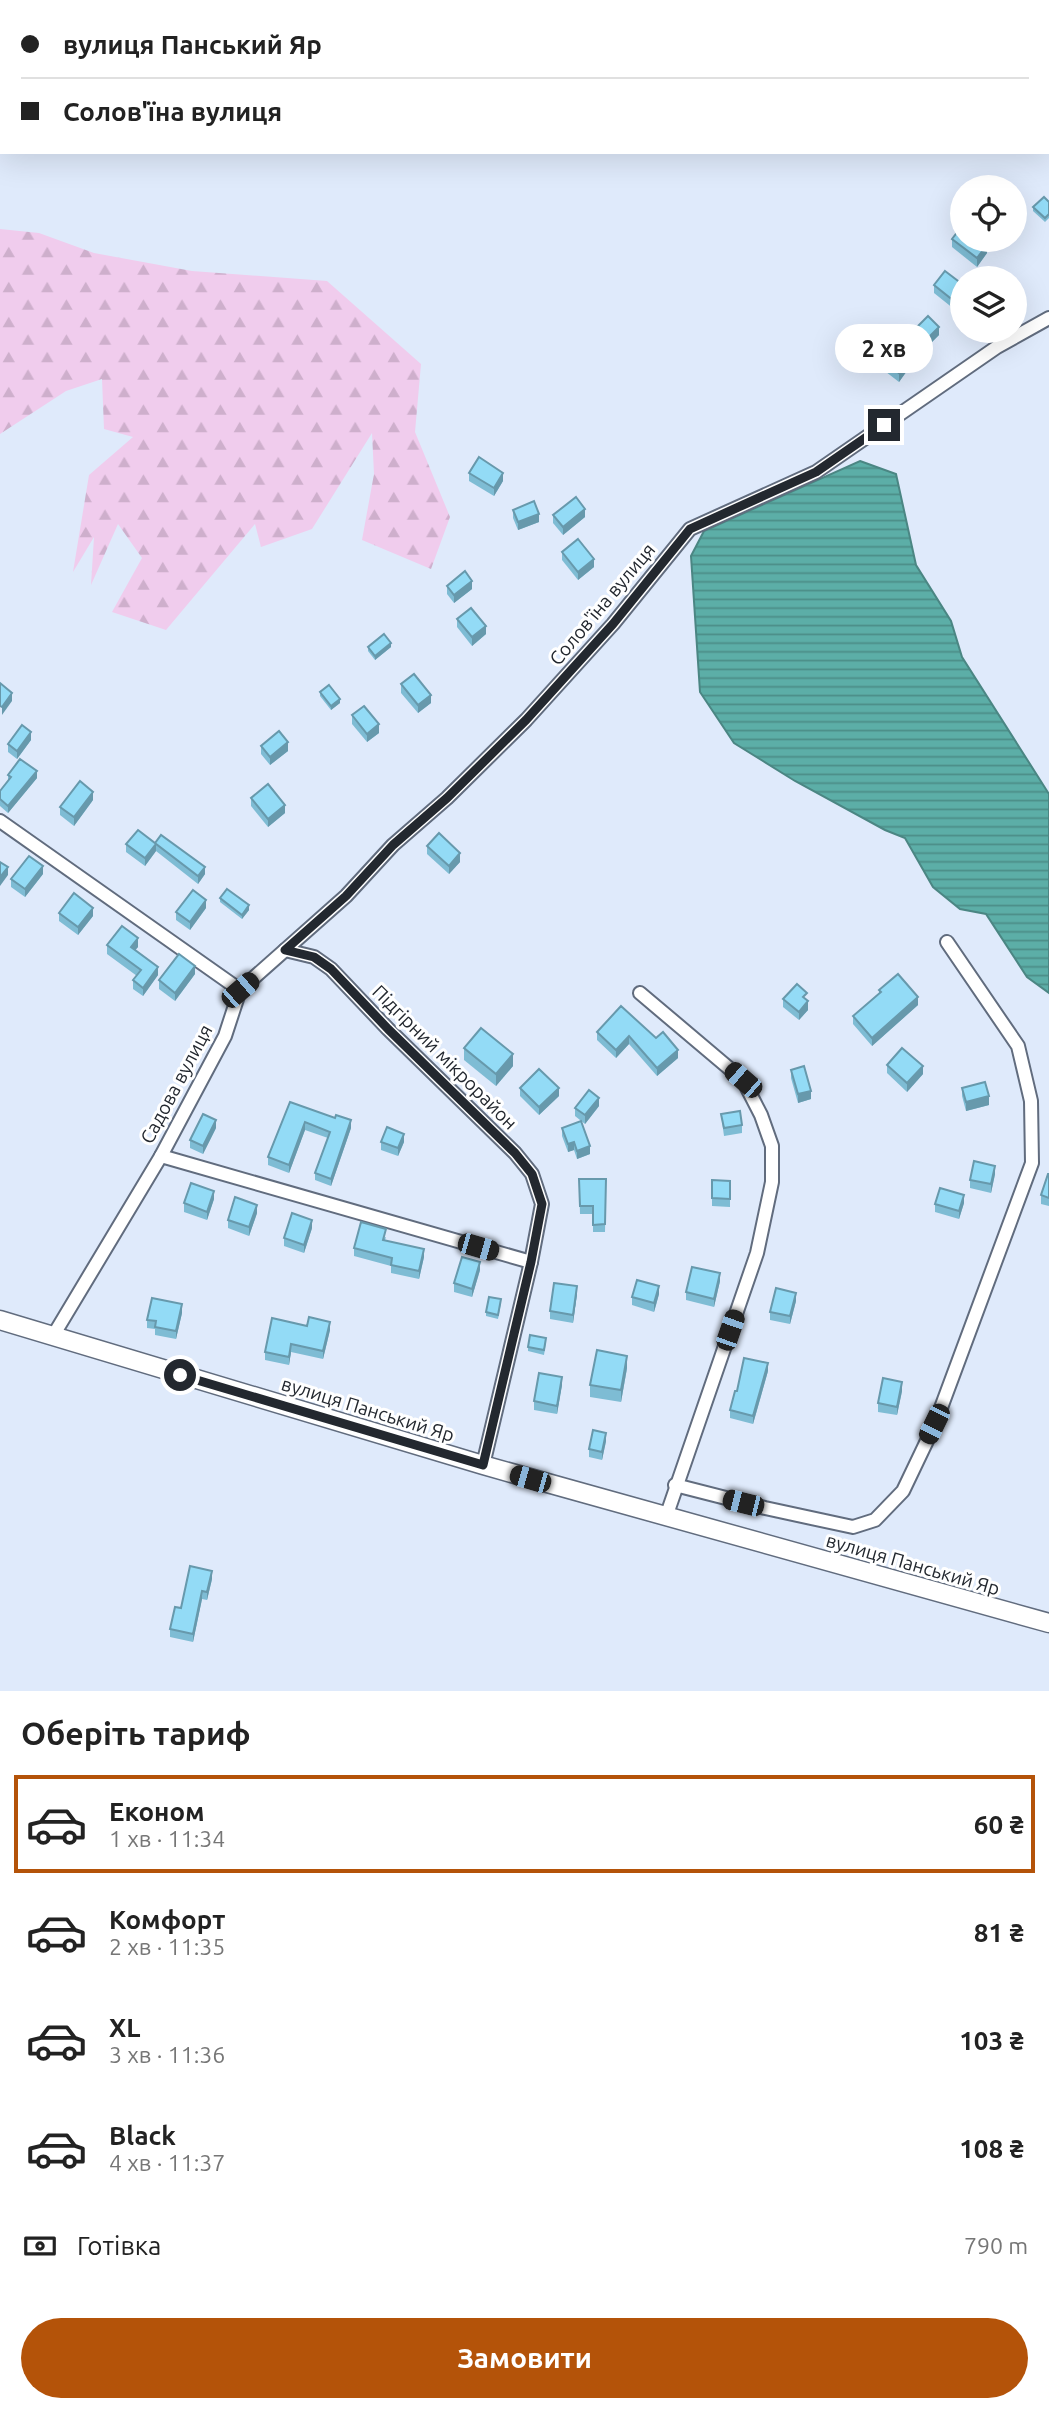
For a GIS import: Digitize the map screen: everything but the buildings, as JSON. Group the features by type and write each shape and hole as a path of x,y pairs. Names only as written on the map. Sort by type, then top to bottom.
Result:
{"street":[{"name":"Солов'їна вулиця","path":"240,990 346,896 393,845 447,798 526,720 613,624 690,529 816,472 997,347 1049,318"},
{"path":"0,821 240,990"},
{"path":"675,1485 853,1527 875,1520 903,1491 934,1424 1032,1163 1031,1101 1018,1046 947,942"},
{"name":"Підгірний мікрорайон","path":"285,950 314,957 331,969 398,1039 515,1153 532,1174 542,1204 483,1465"},
{"name":"Садова вулиця","path":"52,1336 161,1156 225,1036 240,990"},
{"path":"640,993 743,1080 761,1115 772,1146 772,1182 757,1252 666,1517"},
{"path":"161,1156 531,1262"},
{"name":"вулиця Панський Яр","path":"0,1320 483,1465 1049,1623"}],"green space":[{"path":"0,229 39,233 94,253 192,271 327,281 421,364 415,432 450,517 431,569 362,540 374,474 372,433 312,529 261,547 255,524 166,630 112,612 142,558 118,524 91,585 94,537 73,572 89,475 133,437 104,429 102,379 66,391 0,434"}],"shaded area":[{"path":"860,461 896,474 916,565 951,621 962,657 1049,794 1049,993 1027,977 986,914 960,909 933,887 905,838 795,781 734,743 700,692 691,556 704,531"}],"route":[{"path":"180,1375 483,1465 542,1204 532,1174 515,1153 388,1029 331,969 314,957 285,950 346,896 393,845 447,798 526,720 613,624 690,529 816,472 884,425"}]}
